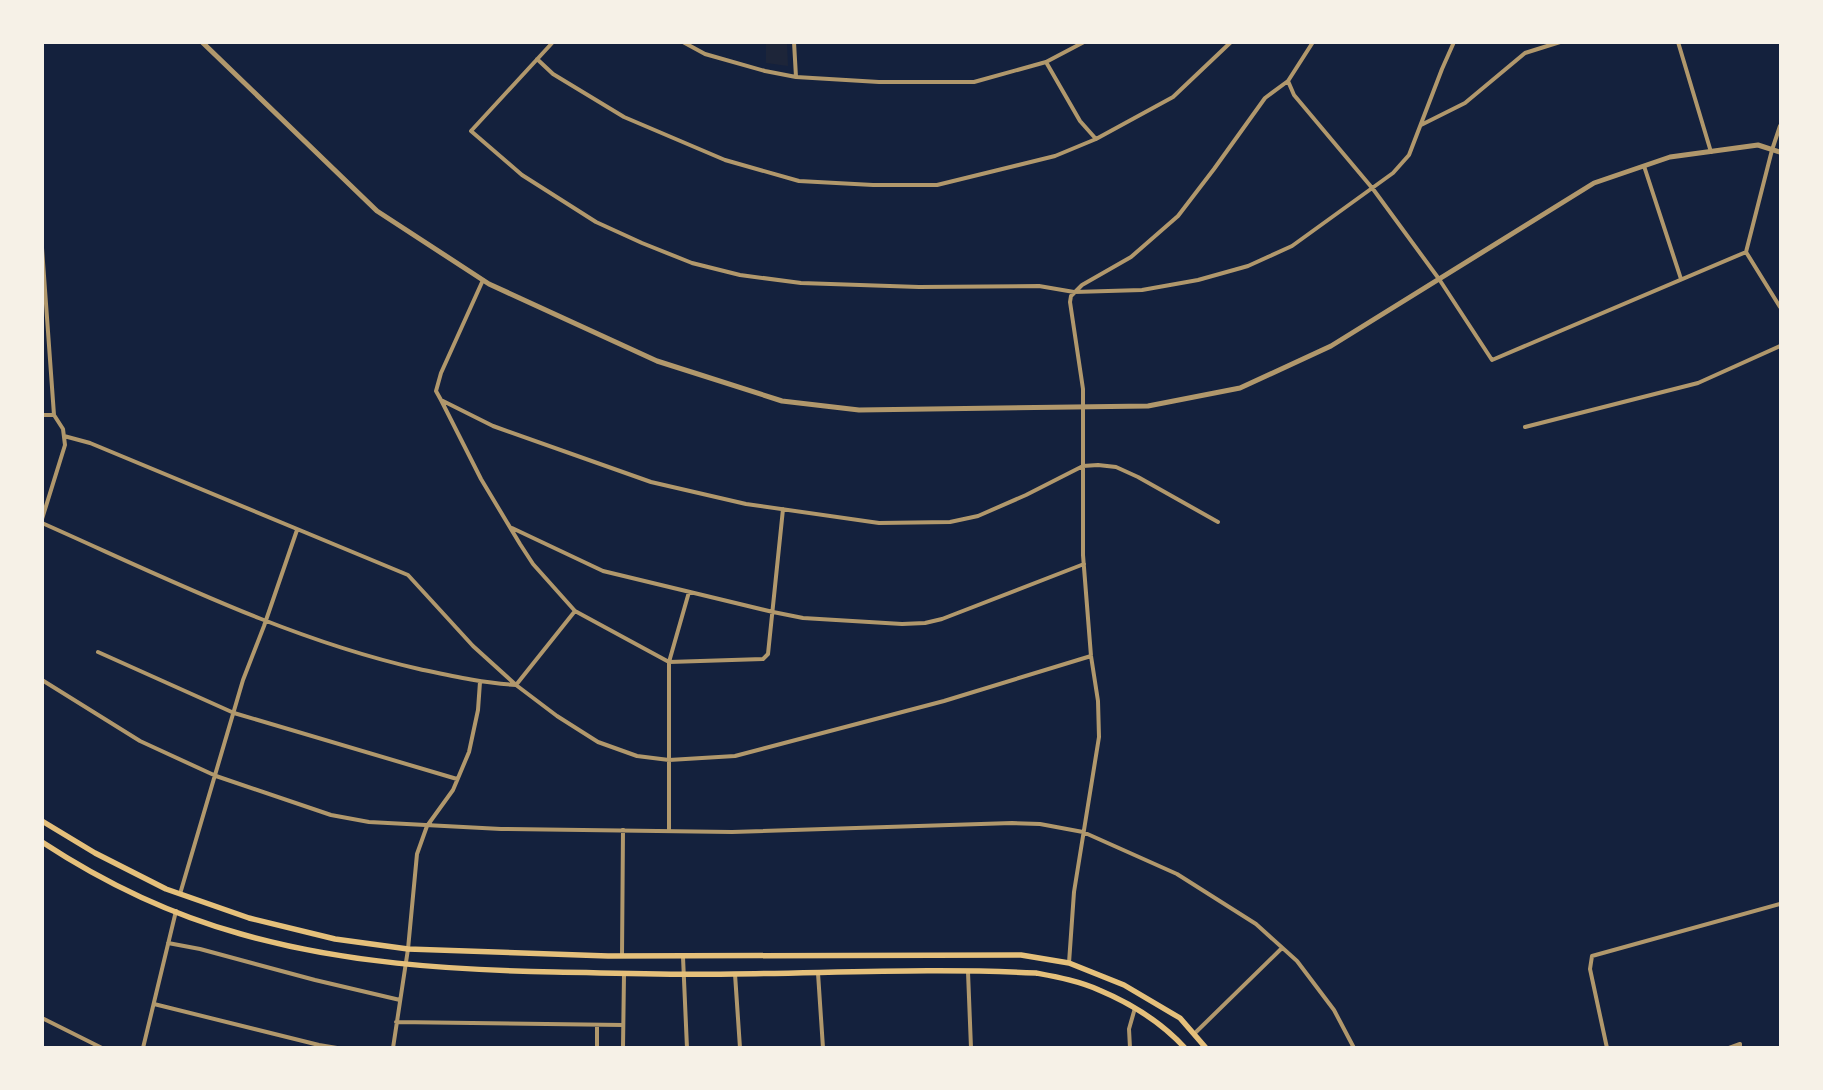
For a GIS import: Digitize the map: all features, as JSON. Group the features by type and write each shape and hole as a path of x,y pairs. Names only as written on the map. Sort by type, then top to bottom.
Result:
{"main road":[{"path":"42,821 94,854 180,894 249,918 335,940 408,949 622,956 1020,955 1069,962 1124,985 1180,1018 1206,1048"},
{"path":"42,842 101,876 161,906 240,934 305,950 364,960 480,970 624,974 818,972 1036,973 1098,989 1135,1008 1177,1039 1185,1048"}],"street":[{"path":"202,42 377,211 483,280 657,361 782,401 859,410 1148,406 1240,388 1332,346 1594,183 1670,157 1758,145 1780,152"},
{"path":"552,42 471,131 522,175 596,222 692,263 740,276 801,283 919,287 1039,286 1074,292 1142,290 1198,280 1248,266 1292,246 1373,189 1393,173 1409,155 1454,42"},
{"path":"683,42 705,54 796,77 879,82 974,82 1046,62 1084,42"},
{"path":"794,42 796,77"},
{"path":"537,59 553,74 624,117 725,160 799,181 872,185 937,185 1055,156 1096,139 1173,97 1231,42"},
{"path":"1069,962 1074,892 1083,832 1093,784 1099,737 1098,701 1091,656 1084,564 1083,389 1070,302 1074,292 1090,279 1131,257 1178,216 1265,98 1288,81 1313,42"},
{"path":"1421,125 1465,103 1524,53 1560,42"},
{"path":"1678,42 1711,152"},
{"path":"1046,62 1080,121 1096,139"},
{"path":"1288,81 1294,95 1373,189 1439,279 1492,360 1746,252"},
{"path":"1780,126 1746,252 1780,307"},
{"path":"1644,166 1681,280"},
{"path":"42,248 54,415 62,429 65,445 42,519"},
{"path":"483,280 441,373 436,392 481,479 533,564 576,611 669,662 763,659 768,654 783,509"},
{"path":"1525,428 1698,383 1780,346"},
{"path":"441,400 493,426 651,482 746,504 879,523 950,522 978,516 1026,495 1083,466 1098,465 1116,467 1138,477 1218,522"},
{"path":"42,414 54,415"},
{"path":"64,436 90,444 408,575 473,646 516,685 557,716 598,742 637,756 669,760 735,756 944,701 1091,656"},
{"path":"42,523 266,622 376,659 480,682 516,685"},
{"path":"511,528 603,571 804,618 892,624 925,623 942,618 1084,564"},
{"path":"180,894 243,680 266,622 297,530"},
{"path":"669,831 669,662 689,592"},
{"path":"516,685 576,611"},
{"path":"98,652 234,713 457,779"},
{"path":"42,680 140,741 216,776 331,815 369,822 501,829 732,832 1012,823 1040,824 1083,832 1177,874 1256,924 1297,961 1334,1010 1354,1048"},
{"path":"393,1048 408,949 417,854 427,826 453,790 469,752 478,710 480,682"},
{"path":"622,956 623,830"},
{"path":"1606,1048 1590,969 1592,956 1780,904"},
{"path":"143,1048 176,911"},
{"path":"168,944 200,949 329,984 400,1000"},
{"path":"1194,1034 1282,948"},
{"path":"683,956 687,1048"},
{"path":"818,972 822,1048"},
{"path":"968,972 970,1048"},
{"path":"623,1048 624,974"},
{"path":"735,974 740,1048"},
{"path":"154,1004 336,1048"},
{"path":"1130,1048 1129,1030 1135,1008"},
{"path":"42,1018 102,1048"},
{"path":"396,1022 623,1025"},
{"path":"597,1025 597,1048"},
{"path":"1729,1048 1740,1044 1740,1048"}],"shaded area":[{"path":"766,43 787,43 788,66 766,63"}]}
